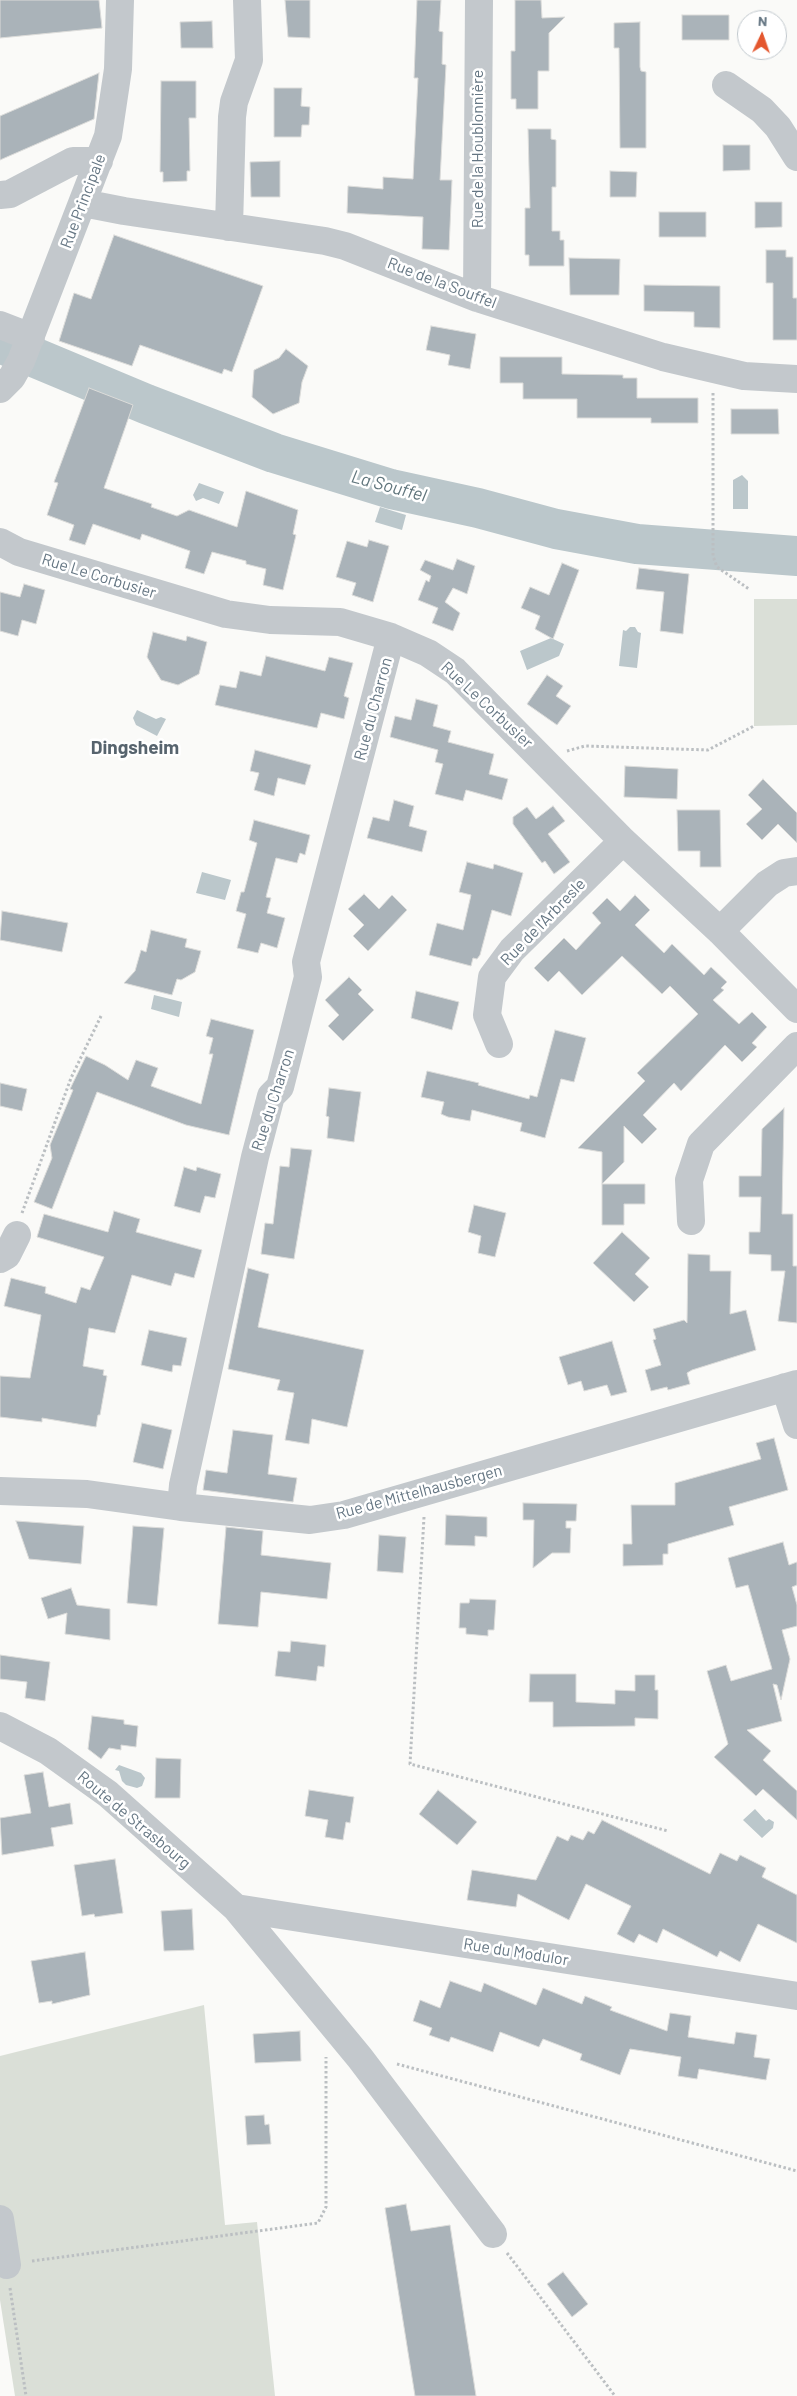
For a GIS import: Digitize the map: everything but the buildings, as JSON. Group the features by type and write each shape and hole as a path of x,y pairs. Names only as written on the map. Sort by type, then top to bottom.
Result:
{"street":[{"name":"Rue Principale","path":"0,389 12,377 26,349 108,136 118,69 120,0"},
{"path":"229,227 232,117 234,102 249,60 247,0"},
{"name":"Rue de la Houblonnière","path":"477,298 479,0"},
{"path":"726,85 756,106 778,126 797,157"},
{"path":"0,195 10,194 73,162 99,161"},
{"name":"Rue de la Souffel","path":"83,203 229,227 306,237 345,246 477,298 662,357 713,370 761,378 797,379"},
{"path":"0,325 26,349"},
{"name":"Rue Le Corbusier","path":"0,542 19,552 226,614 270,620 340,622 391,637 428,653 455,671 623,841 720,931 797,1009"},
{"name":"Rue du Charron","path":"181,1507 183,1485 255,1157 271,1096 280,1087 308,977 306,962 391,637"},
{"name":"Rue de l'Arbresle","path":"499,1044 487,1015 492,977 512,950 623,841"},
{"path":"720,931 767,884 784,872 797,871"},
{"path":"691,1221 689,1180 701,1144 797,1046"},
{"path":"0,1259 7,1255 17,1235"},
{"path":"791,1386 797,1426"},
{"name":"Rue de Mittelhausbergen","path":"0,1491 87,1494 181,1507 310,1520 344,1515 791,1386"},
{"name":"Route de Strasbourg","path":"0,1726 48,1751 108,1794 236,1908 360,2058 493,2234"},
{"name":"Rue du Modulor","path":"236,1908 797,1996"},
{"path":"0,2219 7,2265"}],"path":[{"path":"713,370 713,556 717,567 749,589"},
{"path":"542,758 585,746 708,750 754,726"},
{"path":"17,1235 23,1208 71,1078 102,1014"},
{"path":"425,1492 410,1764 668,1831"},
{"path":"26,2396 7,2265 318,2222 326,2207 326,2054"},
{"path":"360,2058 392,2062 797,2171"},
{"path":"493,2234 615,2396"}],"shaded area":[{"path":"742,475 748,481 748,509 733,509 733,480"},
{"path":"199,483 224,492 219,504 203,498 196,501 193,495"},
{"path":"380,507 406,515 402,530 375,522"},
{"path":"754,599 797,599 797,725 754,726"},
{"path":"630,627 635,627 641,633 637,668 619,666 623,630 626,631"},
{"path":"551,638 564,644 559,656 527,670 520,651"},
{"path":"137,710 156,719 161,717 166,719 157,736 136,725 133,718"},
{"path":"202,872 231,880 225,900 196,893"},
{"path":"154,995 182,1002 179,1017 151,1009"},
{"path":"119,1765 141,1773 145,1778 142,1786 137,1788 126,1785 122,1781 119,1771 115,1770"},
{"path":"755,1809 766,1821 769,1819 774,1822 773,1828 762,1838 743,1820"},
{"path":"204,2005 225,2225 257,2222 275,2396 15,2396 0,2300 0,2056"}],"waterway":[{"name":"La Souffel","path":"0,343 146,404 274,453 391,489 478,508 556,529 637,544 797,556"}],"district":[{"name":"Dingsheim","path":"135,748"}]}
